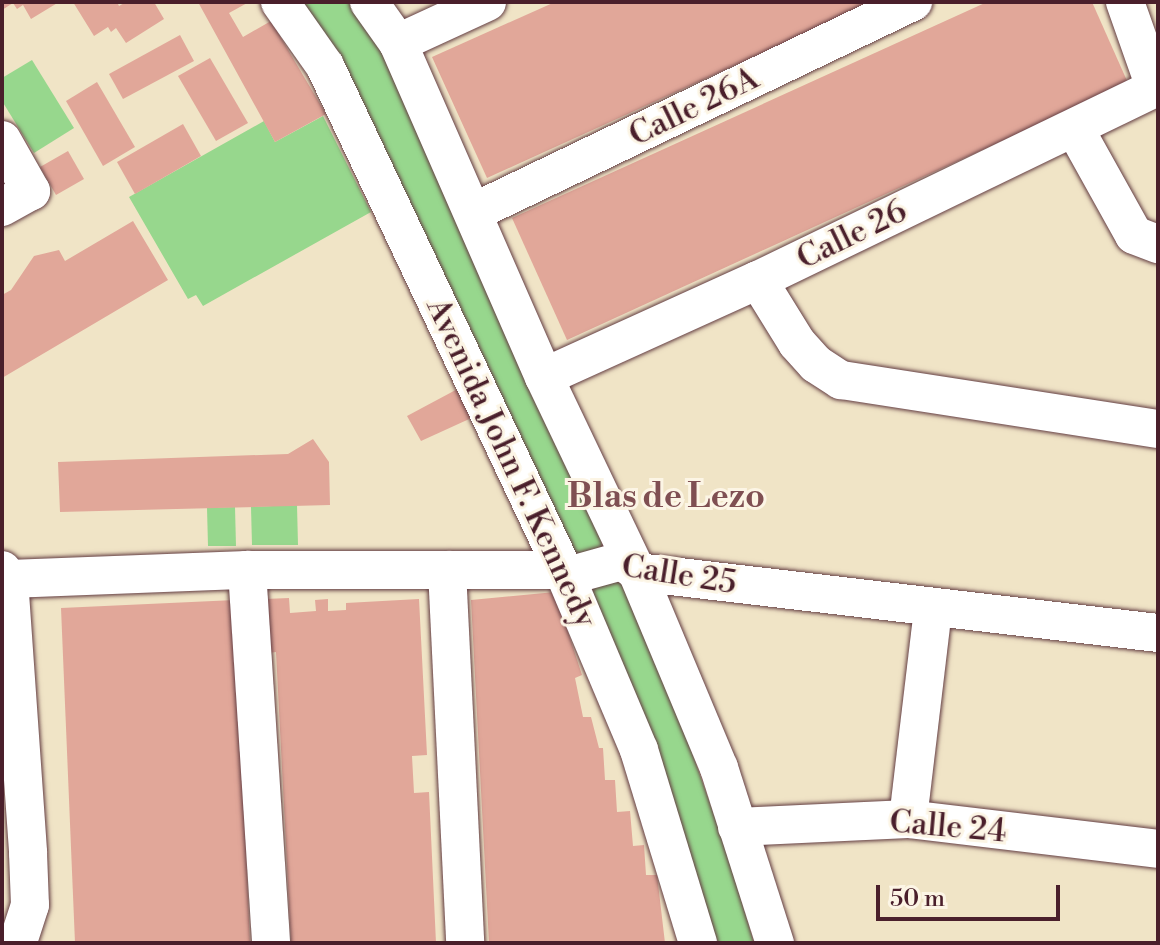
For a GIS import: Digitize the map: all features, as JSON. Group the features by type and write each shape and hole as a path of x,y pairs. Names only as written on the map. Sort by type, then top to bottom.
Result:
{"street":[{"name":"Avenida John F. Kennedy","path":"280,2 325,66 600,569 719,768 775,943"},
{"name":"Avenida John F. Kennedy","path":"369,2 398,43 544,377 600,569 639,750 698,943"},
{"path":"398,43 487,2"},
{"name":"Calle 26A","path":"474,212 913,2"},
{"path":"1125,2 1156,87"},
{"name":"Calle 26","path":"544,377 758,280 1075,129 1156,87"},
{"path":"1075,129 1146,239"},
{"path":"2,140 31,191 2,207"},
{"path":"758,280 797,343 816,364 841,380 1158,429"},
{"name":"Calle 25","path":"5,574 600,569 1158,633"},
{"path":"247,570 271,943"},
{"path":"447,570 465,943"},
{"path":"5,574 15,854 30,905 18,943"},
{"path":"908,819 933,609"},
{"name":"Calle 24","path":"737,827 908,819 1158,849"}],"green space":[{"path":"299,2 357,2 366,16 601,539 602,548 579,564"},
{"path":"32,60 74,128 34,153 2,101 2,78"},
{"path":"323,116 371,212 203,306 196,295 188,299 129,197 264,121 275,142"},
{"path":"297,505 298,545 252,545 251,507"},
{"path":"235,507 236,546 208,546 207,508"},
{"path":"612,577 625,583 665,676 726,849 754,943 710,943 590,599 593,586"}],"building":[{"path":"2,2 59,2 31,19 23,5 17,9 13,3 2,10"},
{"path":"73,2 117,2 119,6 126,2 154,2 164,19 126,43 116,28 111,32 108,27 94,36"},
{"path":"198,2 249,2 229,13 243,37 271,21 326,114 275,142"},
{"path":"555,2 874,2 487,178 432,57"},
{"path":"987,2 1092,2 1128,83 567,340 512,218"},
{"path":"180,35 194,61 123,99 109,74"},
{"path":"210,58 248,123 216,141 178,76"},
{"path":"97,82 135,147 103,166 66,101"},
{"path":"183,124 201,156 135,194 117,162"},
{"path":"68,151 84,179 56,195 40,167"},
{"path":"133,221 168,280 2,378 2,295 11,290 34,256 59,250 65,261"},
{"path":"465,385 478,415 421,441 407,416"},
{"path":"313,439 329,462 330,505 60,512 58,462 288,454"},
{"path":"555,592 582,675 575,678 583,717 591,717 599,748 603,748 605,780 615,780 617,812 630,811 633,846 644,845 646,875 657,875 665,943 489,943 471,600"},
{"path":"289,598 290,613 316,611 315,600 328,599 328,611 346,610 346,603 419,599 427,755 412,756 414,793 429,792 436,943 291,943 276,652 268,653 265,599"},
{"path":"235,600 250,943 75,943 61,608"}],"district":[{"name":"Blas de Lezo","path":"666,498"}]}
